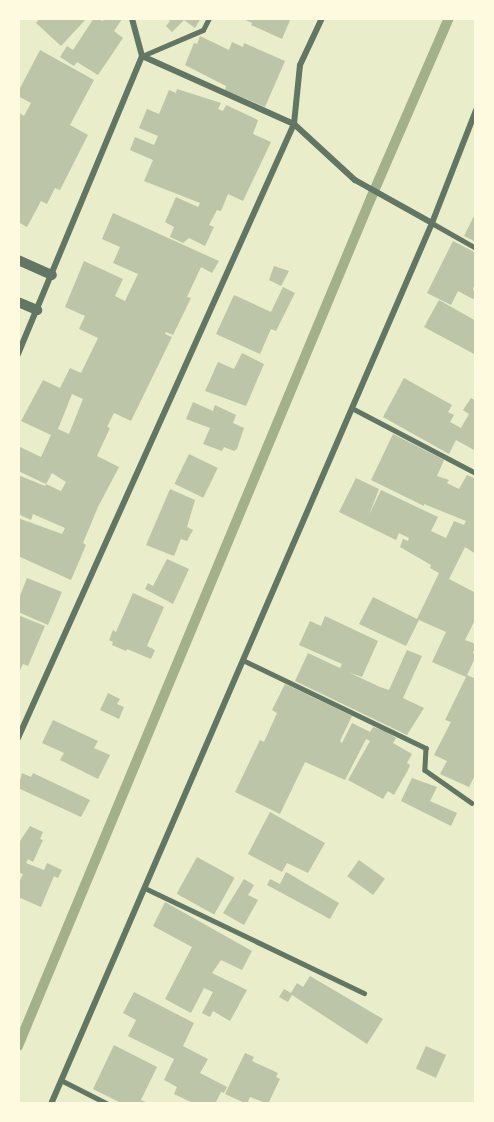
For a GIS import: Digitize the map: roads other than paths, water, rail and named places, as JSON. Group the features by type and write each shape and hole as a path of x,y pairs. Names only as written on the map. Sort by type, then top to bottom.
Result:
{"street":[{"path":"18,354 142,56 132,18"},
{"path":"18,738 294,124 300,65 322,18"},
{"path":"142,56 294,124 355,180 432,223"},
{"path":"51,1104 432,223 475,113"},
{"path":"18,260 52,275"},
{"path":"18,302 37,310"}],"lane":[{"path":"142,56 203,30 209,18"},
{"path":"432,223 476,248"},
{"path":"352,408 476,472"},
{"path":"243,660 426,748 424,770 472,803"},
{"path":"145,888 364,993"},
{"path":"61,1080 108,1104"}],"waterway":[{"path":"18,1046 371,198 449,18"}]}
